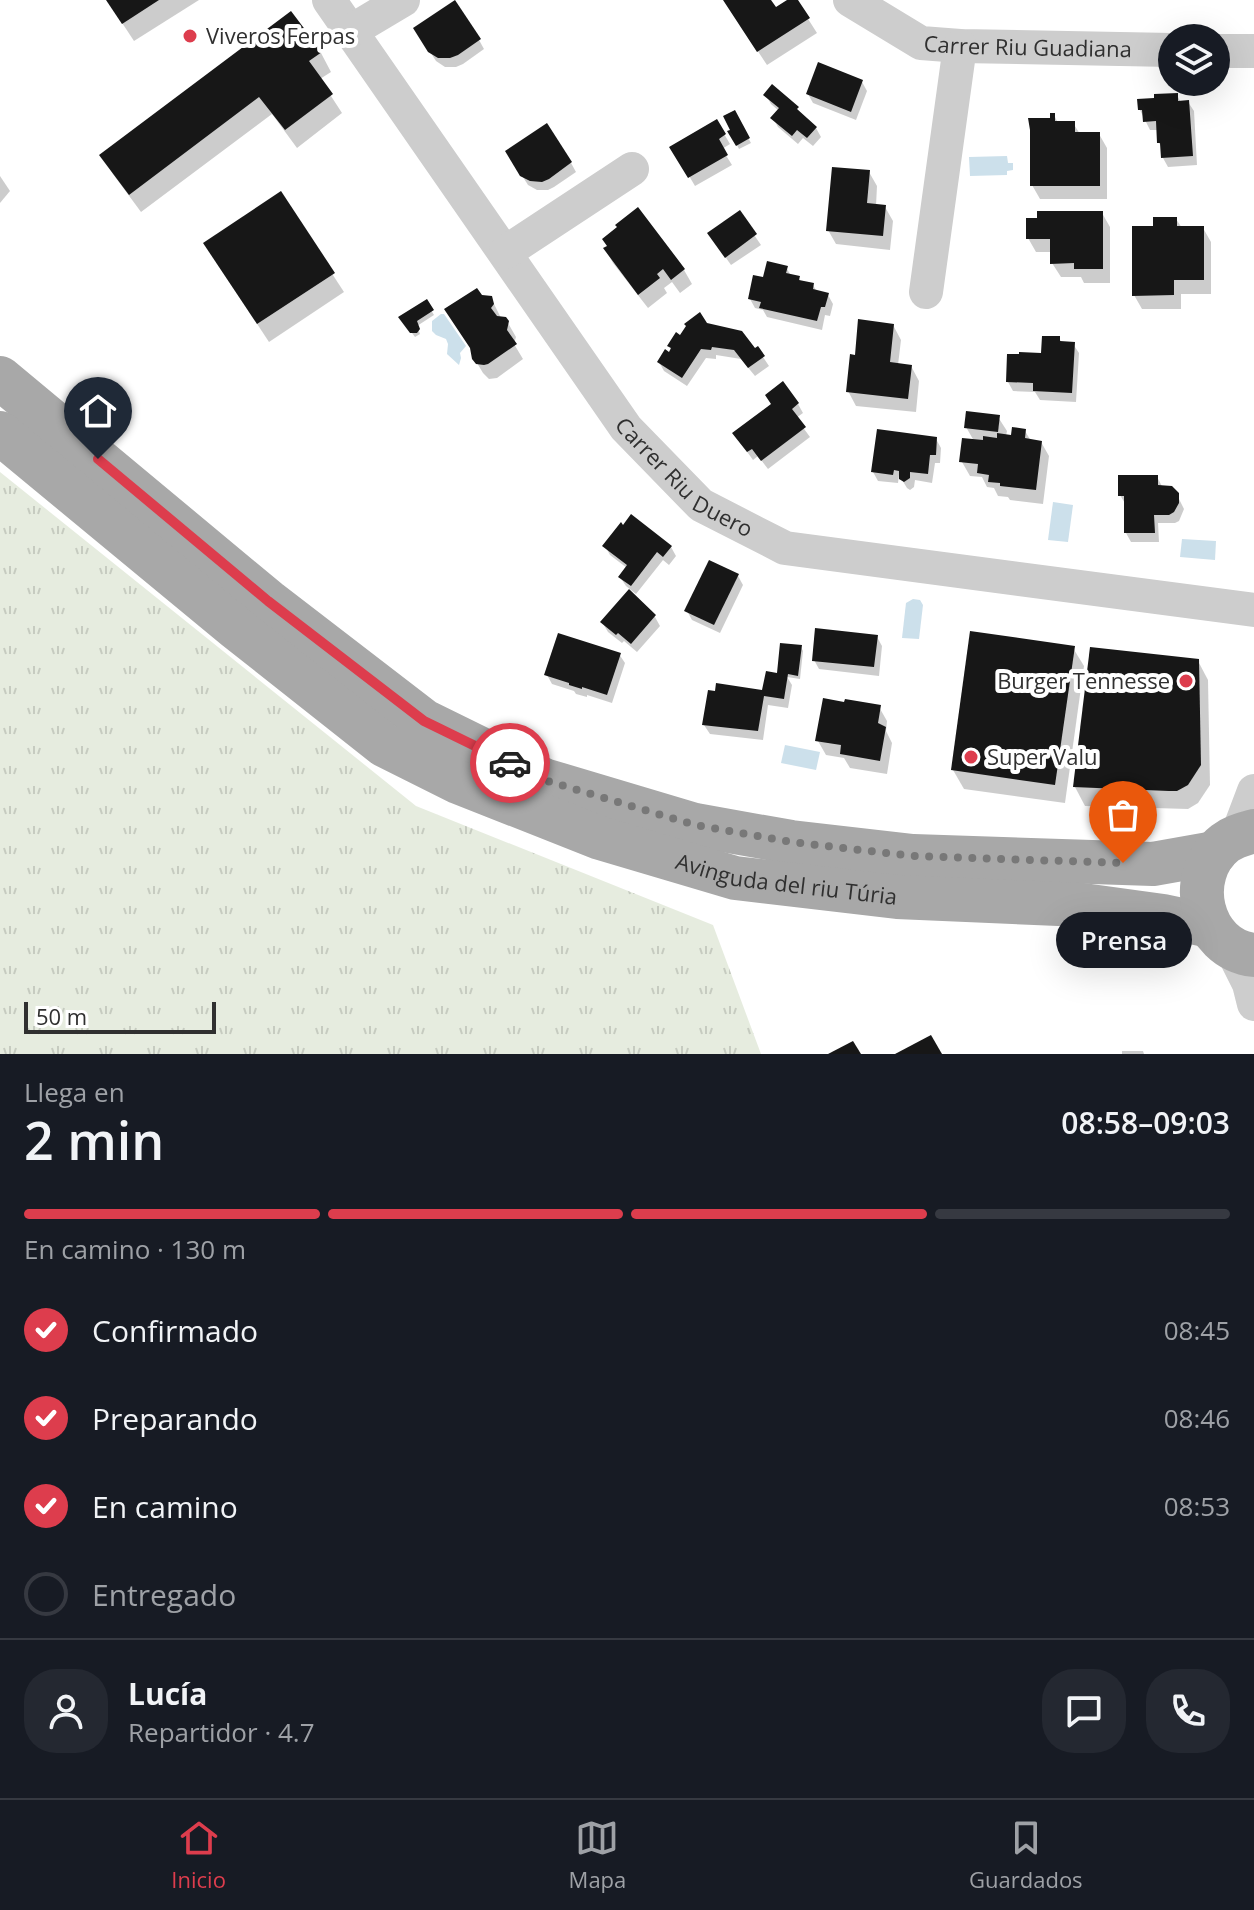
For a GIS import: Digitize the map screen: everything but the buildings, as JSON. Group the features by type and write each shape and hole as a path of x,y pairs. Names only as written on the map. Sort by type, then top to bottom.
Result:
{"main road":[{"name":"Avinguda del riu Túria","path":"0,378 268,601 424,721 544,780 695,825 791,842 913,856 1153,864 1235,840"},
{"name":"Avinguda del riu Túria","path":"0,433 236,628 384,745 458,782 600,838 735,878 897,897 1083,905 1163,916 1231,942"},
{"path":"1231,942 1202,908 1201,888 1205,870 1235,840"}],"street":[{"name":"Carrer Riu Duero","path":"329,0 626,428 701,505 785,548 1254,610"},
{"path":"351,31 403,0"},
{"name":"Carrer Riu Guadiana","path":"850,0 921,43 1158,50"},
{"path":"926,292 960,46"},
{"path":"1230,51 1254,51"},
{"path":"506,252 632,169"},
{"path":"1235,840 1254,791"},
{"path":"1231,942 1254,1004"}],"green space":[{"path":"0,472 416,806 713,925 761,1054 0,1054"}],"water":[{"path":"1007,156 1008,163 1013,163 1013,170 1007,171 1007,175 970,176 969,157"},
{"path":"441,314 466,346 460,353 459,365 447,354 446,339 432,331 432,321"},
{"path":"1053,502 1073,505 1068,542 1048,540"},
{"path":"1182,539 1216,541 1215,560 1180,557"},
{"path":"913,599 920,600 923,605 919,639 902,638 906,603"},
{"path":"785,745 820,752 816,770 781,763"}],"way so far":[{"path":"510,763 544,780 695,825 791,842 913,856 1123,863"}],"place":[{"name":"Viveros Ferpas","path":"190,36"},
{"name":"Burger Tennesse","path":"1186,681"},
{"name":"Super Valu","path":"971,757"},
{"name":"Prensa","path":"1123,863"}],"route":[{"path":"98,459 268,601 424,721 510,763"}]}
